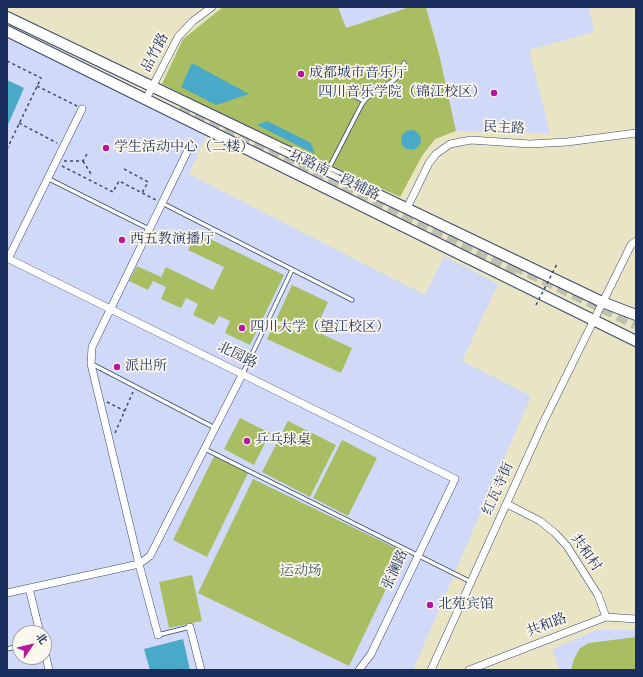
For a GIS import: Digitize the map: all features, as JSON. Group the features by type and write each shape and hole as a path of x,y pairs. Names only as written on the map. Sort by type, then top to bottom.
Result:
{"main road":[{"name":"一环路南一段辅路","path":"7,17 602,302 636,316"},
{"name":"一环路南一段辅路","path":"7,30 636,341"}],"street":[{"name":"品竹路","path":"146,99 178,37 193,22 212,7"},
{"path":"8,258 49,179 82,109"},
{"name":"民主路","path":"407,208 429,163 436,154 450,144 471,140 530,144 567,142 636,133"},
{"path":"158,635 139,564 110,443 92,364 92,348 110,308 187,152"},
{"name":"红瓦寺街","path":"431,670 543,423 631,245 636,241"},
{"name":"北园路","path":"8,258 455,479"},
{"path":"7,593 139,564 150,556 243,373"},
{"name":"张澜路","path":"359,670 371,654 455,479"},
{"name":"共和村","path":"507,504 540,522 555,533 567,546 598,595 606,617"},
{"path":"29,588 38,625"},
{"name":"共和路","path":"469,670 606,617 636,619"},
{"path":"190,627 201,670"}],"lane":[{"path":"327,170 364,101 394,80 400,74 404,63"},
{"path":"353,95 364,101"},
{"path":"49,179 149,229"},
{"path":"162,203 352,300"},
{"path":"243,373 292,270"},
{"path":"92,364 215,428"},
{"path":"205,449 471,582"},
{"path":"158,635 190,627"}],"path":[{"path":"7,61 41,78 7,149"},
{"path":"37,86 82,109"},
{"path":"19,124 64,146"},
{"path":"83,161 87,154"},
{"path":"66,162 83,161"},
{"path":"83,161 91,174"},
{"path":"56,163 113,192 119,181 162,203"},
{"path":"124,169 148,182 142,193"},
{"path":"536,305 557,264"},
{"path":"110,443 136,387"},
{"path":"100,399 125,411"}],"shaded area":[{"path":"338,7 410,7 346,28"},
{"name":"四川音乐学院（锦江校区）","path":"426,7 589,7 594,32 529,50 550,133 456,131 439,54"},
{"name":"四川大学（望江校区）","path":"7,34 206,136 189,174 425,295 444,256 498,284 462,361 531,396 413,670 7,670"},
{"path":"597,630 636,630 636,670 560,670 552,649"}],"green space":[{"path":"223,7 338,7 346,28 410,7 426,7 439,54 456,131 435,139 422,156 400,197 228,118 162,84 183,39"},
{"path":"196,232 284,275 250,345 225,333 230,321 219,316 214,325 193,315 198,304 186,298 181,308 161,299 166,287 153,281 148,290 129,281 137,266 161,277 166,267 213,290 224,267 188,250"},
{"path":"292,285 328,302 315,331 352,348 341,373 267,339"},
{"name":"乒乓球桌","path":"240,418 270,433 254,465 224,449"},
{"path":"288,421 336,445 310,497 262,472"},
{"path":"342,440 377,458 348,516 313,498"},
{"path":"216,452 250,469 207,557 173,540"},
{"name":"运动场","path":"253,479 404,552 349,666 198,593"},
{"path":"192,575 202,621 169,628 159,582"},
{"path":"636,637 636,670 571,670 574,659 580,648 589,643"}],"water":[{"path":"192,63 249,94 216,105 181,87"},
{"path":"7,80 24,88 7,127"},
{"path":"267,121 311,143 315,154 257,125"},
{"path":"411,130 418,133 421,140 418,147 411,150 404,147 401,140 404,133"},
{"path":"183,639 190,670 150,670 144,649"}],"tunnel":[{"path":"179,110 520,275"},
{"path":"514,265 636,324"}],"place":[{"name":"成都城市音乐厅","path":"301,74"},
{"name":"四川音乐学院（锦江校区）","path":"494,93"},
{"name":"学生活动中心（二楼）","path":"106,148"},
{"name":"西五教演播厅","path":"122,240"},
{"name":"四川大学（望江校区）","path":"242,328"},
{"name":"派出所","path":"117,367"},
{"name":"乒乓球桌","path":"247,441"},
{"name":"北苑宾馆","path":"430,605"}]}
